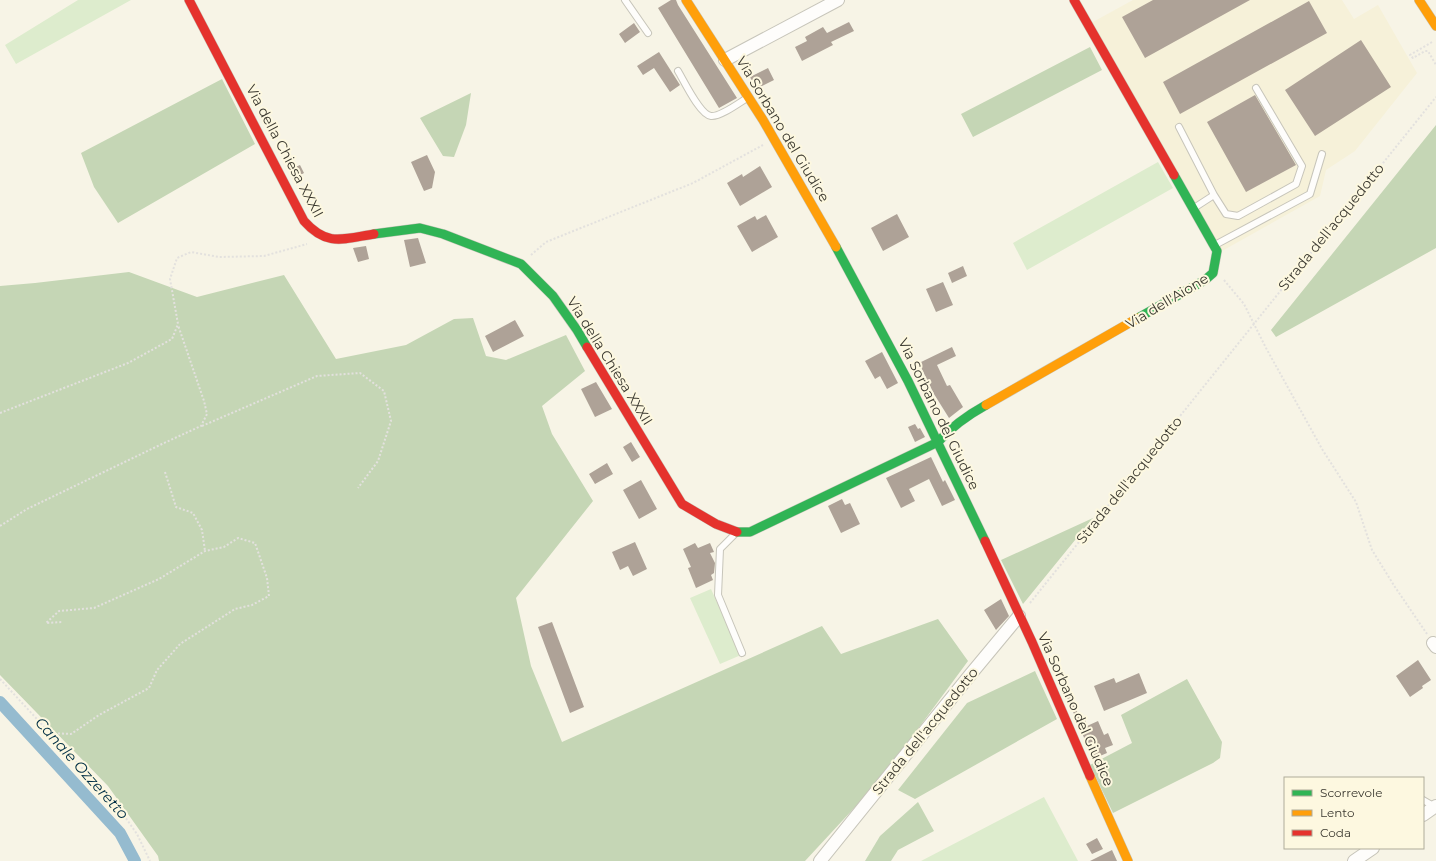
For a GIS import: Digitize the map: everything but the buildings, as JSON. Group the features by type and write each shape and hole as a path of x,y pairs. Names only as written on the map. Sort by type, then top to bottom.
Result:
{"main road":[{"name":"Via della Chiesa XXXII","path":"189,0 304,221 312,230 322,237 329,239 349,238 420,228 444,234 521,264 554,296 578,330 618,400 682,504 716,524 736,532 750,532 938,442"},
{"name":"Via Sorbano del Giudice","path":"686,0 749,97 774,139 880,326 938,442 1019,616 1128,861"},
{"name":"Via dell'Aione","path":"938,442 947,432 969,415 1206,280 1213,273 1217,251 1074,0"},
{"path":"1419,0 1436,26"}],"street":[{"path":"725,60 838,0"},
{"name":"Strada dell'acquedotto","path":"820,861 1019,616"},
{"path":"1424,814 1435,807"},
{"path":"1354,861 1372,849"}],"lane":[{"path":"625,0 648,33"},
{"path":"678,71 702,111 710,116 724,112 749,97"},
{"path":"1179,127 1214,195 1226,214 1238,216 1296,184 1302,166 1256,88"},
{"path":"1214,246 1310,194 1322,154"},
{"path":"1193,209 1214,195"},
{"path":"736,532 720,549 718,595 742,653"},
{"path":"1424,801 1435,807"}],"path":[{"path":"1436,40 1410,56 1413,58 1428,51 1436,65"},
{"name":"Strada dell'acquedotto","path":"1019,616 1436,97"},
{"path":"521,264 546,242 692,183 774,139"},
{"path":"201,426 207,414 204,400 178,324 170,279 177,258 191,252 220,257 264,256 307,244 322,237"},
{"path":"1213,273 1224,279 1244,304 1255,323 1266,348 1318,442 1356,502 1372,550 1395,587 1435,645"},
{"path":"0,413 128,363 172,339 178,324"},
{"path":"0,526 27,509 162,444 317,376 360,373 384,391 391,421 378,461 358,488"},
{"path":"165,472 176,507 193,513 202,530 206,551"},
{"path":"50,733 71,734 100,715 149,688 157,670 180,644 235,609 252,605 269,596 267,578 256,544 238,538 224,547 206,551 159,579 94,608 58,611 46,623 63,622"},
{"path":"0,679 118,807 137,834 150,861"}],"shaded area":[{"path":"1133,0 1342,0 1354,19 1378,5 1417,73 1355,151 1326,170 1320,196 1222,251 1091,23"}],"green space":[{"path":"78,0 131,0 16,64 5,45"},
{"path":"1090,47 1102,70 973,137 961,114"},
{"path":"222,79 255,144 118,223 94,187 81,153"},
{"path":"471,93 466,125 454,157 443,156 420,118"},
{"path":"1436,125 1436,248 1276,337 1271,330"},
{"path":"1158,162 1173,188 1027,270 1013,243"},
{"path":"129,272 197,297 284,275 336,359 406,345 454,319 473,318 486,356 506,360 566,335 585,371 542,406 552,434 593,501 516,598 531,666 562,742 822,626 841,654 938,619 968,661 881,779 805,861 159,861 158,856 108,786 0,675 0,286"},
{"path":"1093,518 1023,604 1001,560"},
{"path":"711,589 741,655 720,664 690,598"},
{"path":"1035,671 1057,719 915,799 898,790 967,703"},
{"path":"1187,679 1222,742 1220,758 1213,763 1113,813 1090,765 1132,743 1121,715"},
{"path":"1044,797 1078,861 921,861"},
{"path":"918,802 934,831 898,850 891,861 865,861 880,836"}],"waterway":[{"name":"Canale Ozzeretto","path":"0,702 120,833 135,861"}],"traffic: fast":[{"path":"1138,318 1205,280 1213,273 1217,251 1174,175"},
{"path":"374,234 420,228 443,234 521,264 553,296 587,347"},
{"path":"836,247 908,381 985,541"},
{"path":"737,532 750,532 938,442 960,421 986,405"}],"traffic: slow":[{"path":"686,0 763,120 836,247"},
{"path":"1419,0 1436,26"},
{"path":"986,405 1138,318"},
{"path":"1090,776 1128,861"}],"traffic: jam":[{"path":"189,0 304,221 320,235 328,238 344,239 374,234"},
{"path":"1074,0 1174,175"},
{"path":"587,347 682,504 716,524 737,532"},
{"path":"985,541 1032,642 1090,776"}]}
